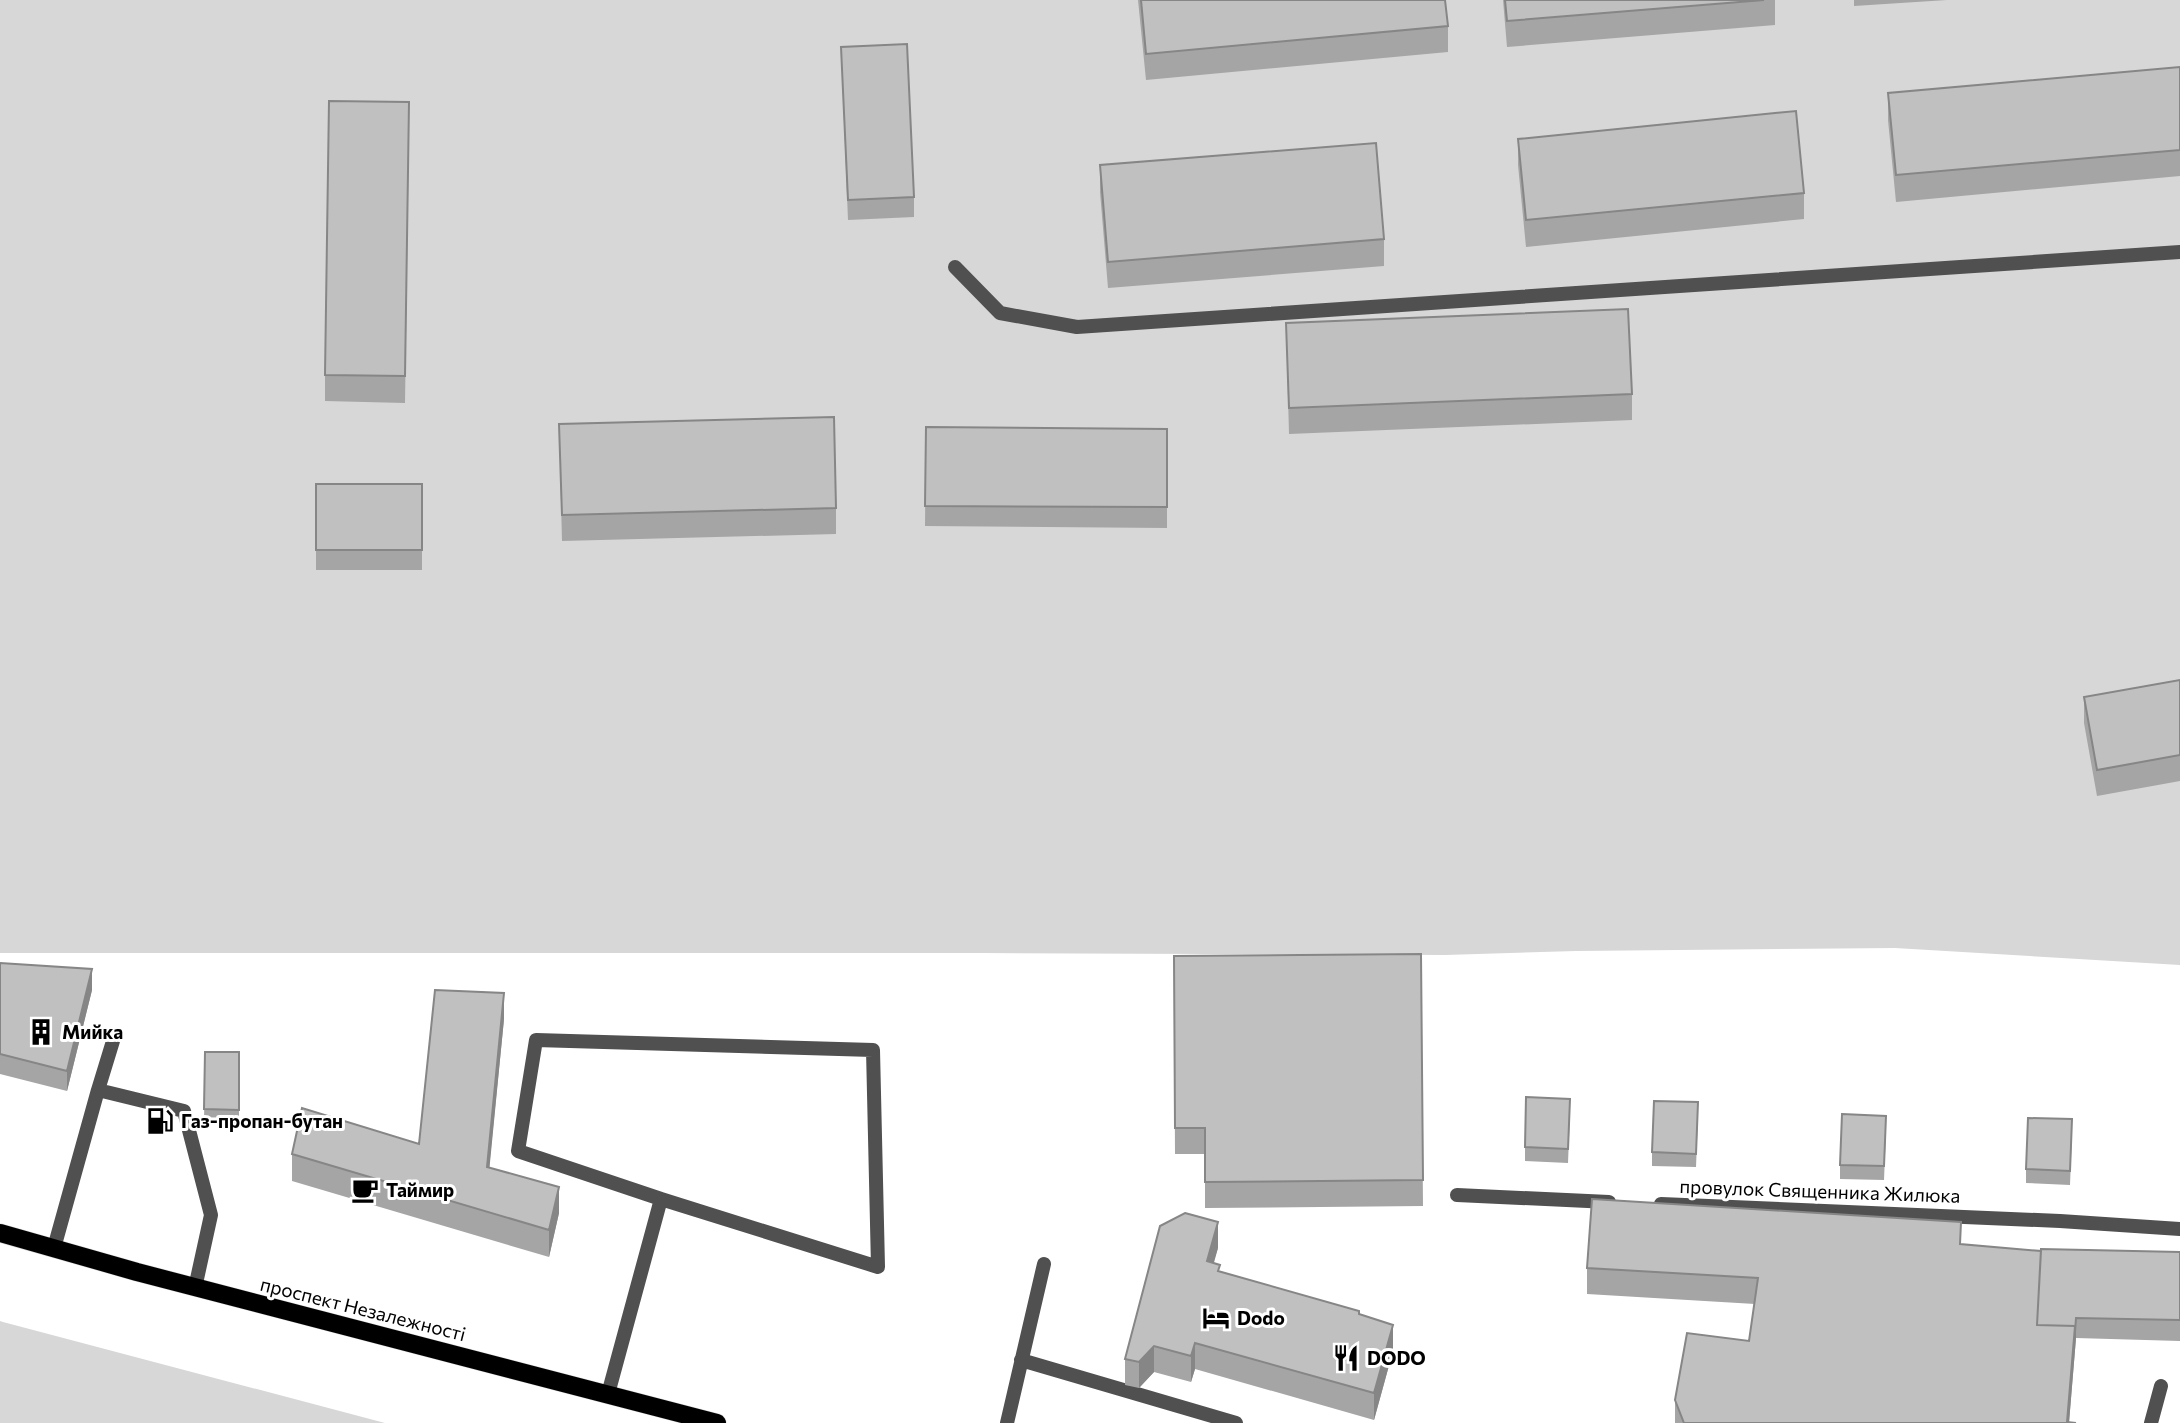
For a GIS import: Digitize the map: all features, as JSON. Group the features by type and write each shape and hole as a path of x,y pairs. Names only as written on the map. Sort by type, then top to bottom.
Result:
{"main road":[{"name":"проспект Незалежності","path":"0,1233 195,1287 717,1423"}],"street":[{"path":"955,267 1000,313 1077,327 2180,252"},
{"path":"536,1040 873,1050 878,1267 661,1199 518,1151 536,1040"},
{"path":"54,1248 113,1041"},
{"path":"98,1090 184,1111 211,1216 195,1287"},
{"path":"1457,1195 1622,1202"},
{"path":"608,1394 661,1199"},
{"name":"провулок Священника Жилюка","path":"1649,1203 2180,1228"},
{"path":"1007,1423 1044,1264"},
{"path":"1021,1360 1236,1423"},
{"path":"2151,1423 2161,1385"}],"shaded area":[{"path":"0,0 2180,0 2180,965 1895,948 1445,955 0,953"},
{"path":"0,1321 3,1322 385,1423 0,1423"}],"building":[{"path":"1141,0 1445,0 1448,26 1146,54"},
{"path":"1505,0 1764,0 1507,21"},
{"path":"907,44 914,197 848,200 841,47"},
{"path":"2180,67 2180,150 1896,175 1888,93"},
{"path":"329,101 409,102 405,376 325,375"},
{"path":"1796,111 1804,193 1526,220 1518,139"},
{"path":"1376,143 1384,239 1108,262 1100,165"},
{"path":"1628,309 1632,394 1289,408 1286,323"},
{"path":"834,417 836,508 562,515 559,424"},
{"path":"926,427 1167,429 1167,507 925,506"},
{"path":"316,484 422,484 422,550 316,550"},
{"path":"2180,680 2180,755 2097,770 2084,697"},
{"path":"1421,954 1423,1180 1205,1182 1205,1128 1175,1128 1174,956"},
{"name":"Мийка","path":"0,963 92,969 67,1071 0,1054"},
{"path":"435,990 504,993 487,1167 559,1187 549,1230 292,1154 302,1108 419,1144"},
{"path":"205,1052 239,1052 239,1110 204,1109"},
{"path":"1526,1097 1570,1099 1568,1149 1525,1147"},
{"path":"1654,1101 1698,1102 1696,1154 1652,1152"},
{"path":"1842,1114 1886,1116 1884,1166 1840,1165"},
{"path":"2028,1118 2072,1119 2070,1171 2026,1169"},
{"path":"1592,1199 1961,1222 1960,1244 2041,1251 2037,1325 2075,1326 2067,1422 2076,1423 1684,1423 1675,1400 1687,1333 1749,1341 1758,1278 1587,1268"},
{"name":"Dodo","path":"1185,1213 1218,1222 1207,1261 1220,1265 1218,1271 1359,1311 1359,1314 1393,1325 1374,1393 1195,1343 1191,1356 1154,1346 1139,1362 1125,1359 1160,1226"},
{"path":"2041,1249 2180,1252 2180,1320 2076,1318 2075,1332 2075,1326 2037,1325"}],"place":[{"name":"Мийка","path":"41,1032"},
{"name":"Газ-пропан-бутан","path":"160,1121"},
{"name":"Таймир","path":"365,1190"},
{"name":"Dodo","path":"1216,1318"},
{"name":"DODO","path":"1346,1358"}]}
